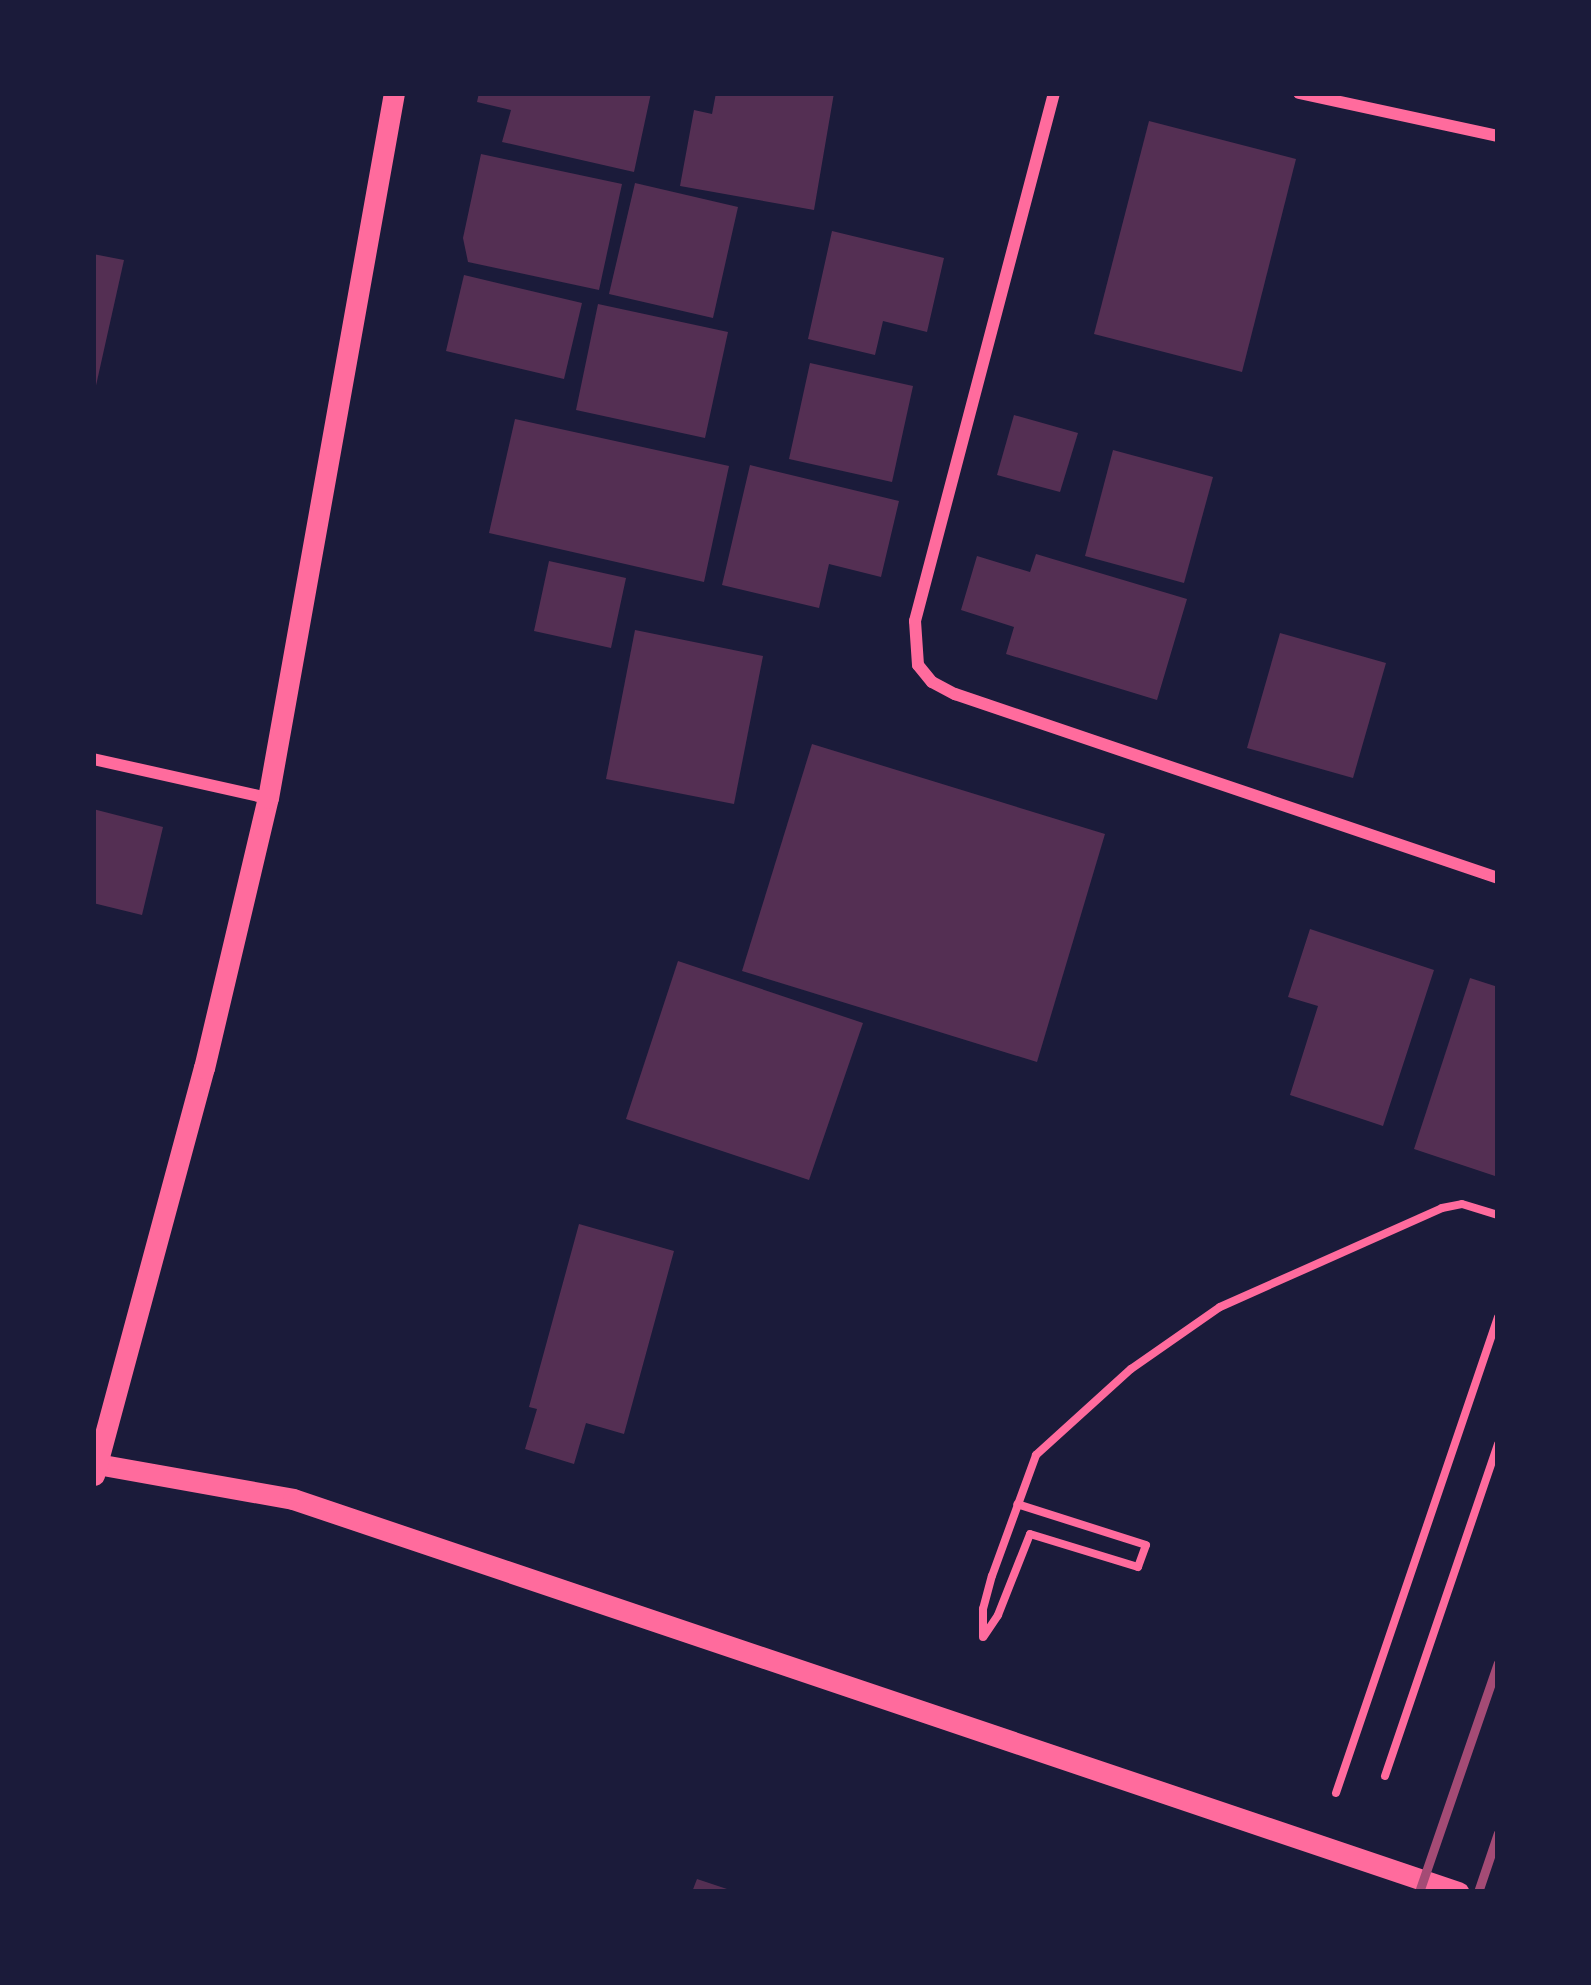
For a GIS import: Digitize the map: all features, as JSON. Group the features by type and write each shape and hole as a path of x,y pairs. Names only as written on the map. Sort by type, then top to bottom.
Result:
{"street":[{"path":"394,93 268,798 204,1068 94,1468 292,1499 1458,1892"},
{"path":"1054,93 915,621 918,665 932,682 955,694 1498,878"},
{"path":"1299,93 1498,136"},
{"path":"93,759 268,798"}],"path":[{"path":"1017,1504 1146,1545 1138,1567 1030,1534 998,1615 983,1637 983,1610 1017,1504 1036,1455 1131,1369 1220,1307 1442,1208 1462,1204 1498,1215"},
{"path":"1333,1802 1498,1317"},
{"path":"1385,1776 1498,1444"}],"building":[{"path":"479,93 651,93 634,172 502,142 511,110 477,102"},
{"path":"716,93 834,93 814,210 680,186 694,110 712,114"},
{"path":"1149,121 1296,159 1242,372 1094,334"},
{"path":"481,154 622,184 599,290 468,262 463,238"},
{"path":"635,183 738,207 713,318 609,294"},
{"path":"832,231 944,258 927,332 883,321 875,355 808,339"},
{"path":"93,254 124,260 95,390 93,390"},
{"path":"464,275 582,303 564,379 446,351"},
{"path":"598,304 728,332 705,438 576,410"},
{"path":"810,363 913,386 892,482 789,459"},
{"path":"1014,415 1078,433 1060,492 997,475"},
{"path":"515,419 729,466 704,582 489,533"},
{"path":"1113,450 1213,477 1184,583 1085,556"},
{"path":"750,465 899,501 881,577 829,564 819,608 722,585"},
{"path":"1036,554 1187,599 1157,700 1006,654 1014,627 961,610 977,556 1030,572"},
{"path":"549,561 626,578 611,648 534,631"},
{"path":"635,630 763,656 734,804 606,779"},
{"path":"1280,633 1386,663 1353,778 1247,748"},
{"path":"812,744 1105,834 1037,1062 742,971"},
{"path":"93,809 163,827 142,915 93,903"},
{"path":"1310,929 1434,970 1383,1126 1290,1095 1318,1006 1288,997"},
{"path":"678,961 863,1023 809,1180 626,1119"},
{"path":"1470,978 1498,987 1498,1177 1414,1149"},
{"path":"579,1224 674,1251 624,1434 586,1423 574,1464 525,1449 537,1409 529,1407"},
{"path":"697,1879 733,1891 733,1892 692,1892"}],"railway":[{"path":"1419,1892 1498,1663"},
{"path":"1478,1892 1498,1833"}]}
